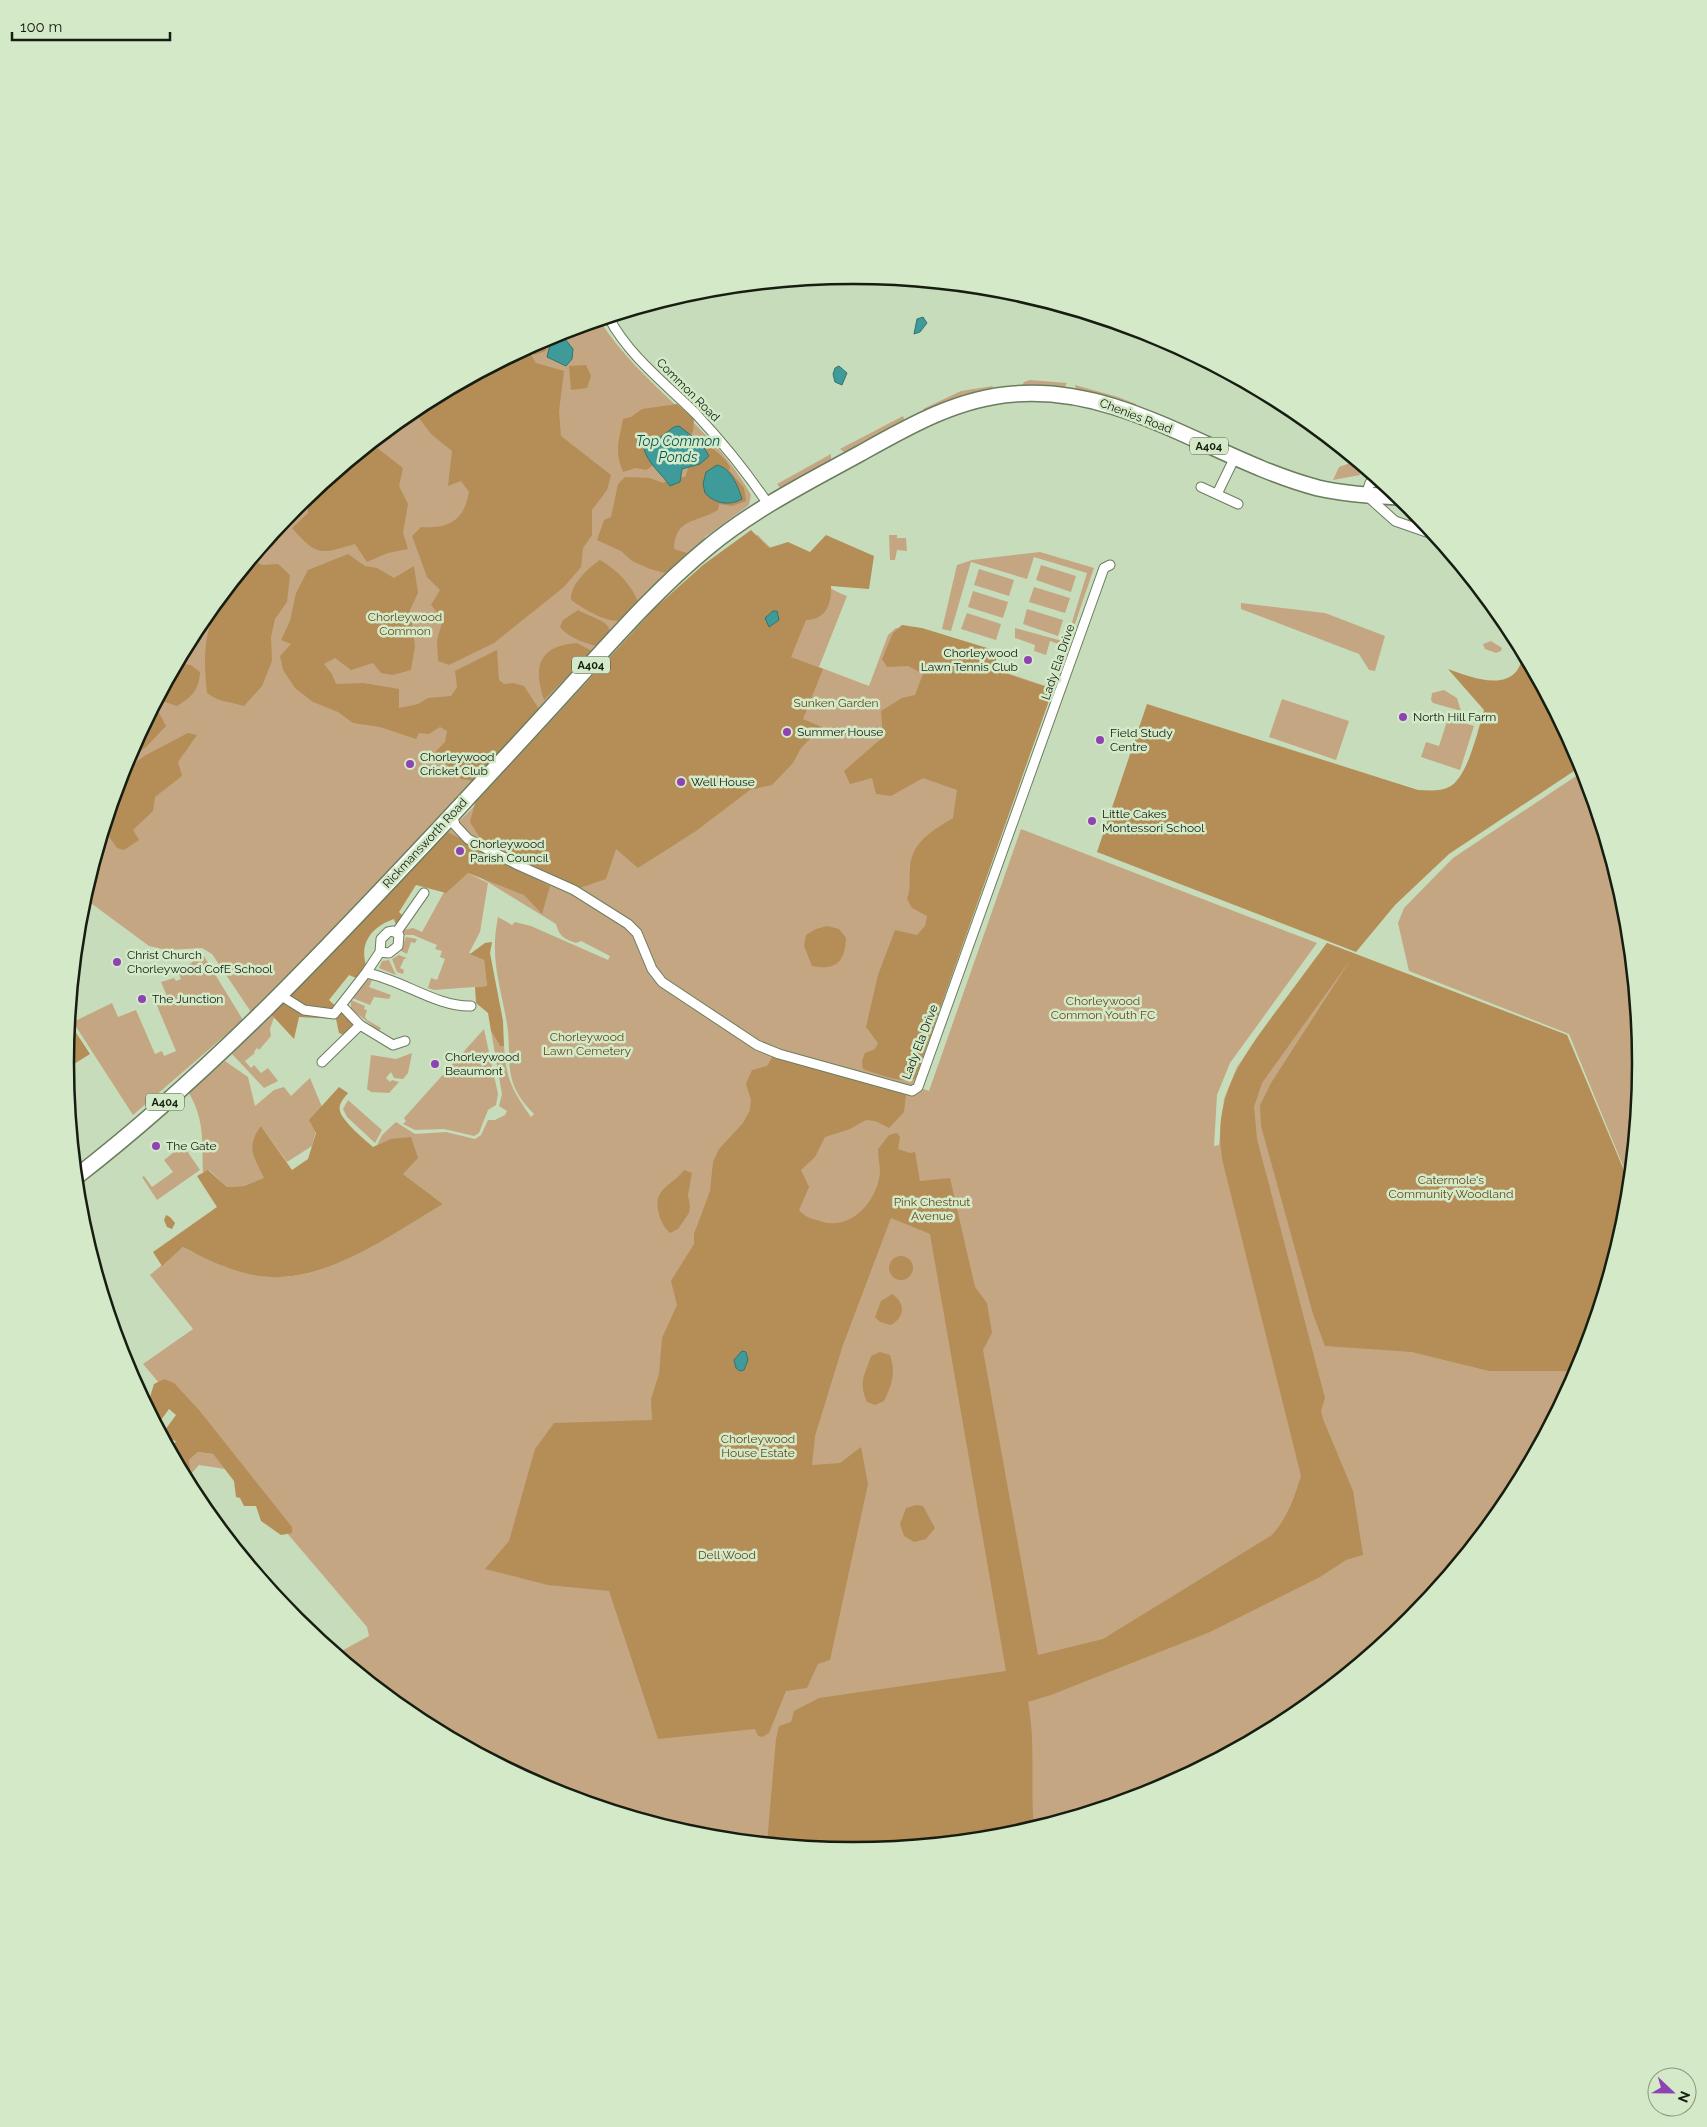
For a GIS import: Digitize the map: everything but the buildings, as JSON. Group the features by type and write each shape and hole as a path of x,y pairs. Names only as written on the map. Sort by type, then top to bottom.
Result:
{"main road":[{"name":"Chenies Road","path":"768,504 924,419 961,404 987,397 1015,393 1054,393 1107,403 1234,457 1320,488 1388,496"},
{"name":"Rickmansworth Road","path":"81,1173 115,1147 280,995 452,814 650,600 710,545 768,504"}],"street":[{"name":"Common Road","path":"612,322 623,341 724,444 745,469 768,504"},
{"path":"1217,494 1234,457"},
{"path":"1374,482 1370,483 1366,495 1395,521 1423,531"},
{"path":"1201,487 1238,504"},
{"name":"Lady Ela Drive","path":"452,814 454,824 468,839 500,857 574,890 628,924 637,933 652,969 662,982 752,1042 779,1054 912,1091 918,1087 1104,568 1110,565"},
{"path":"396,933 424,893"},
{"path":"280,995 304,1010 334,1014 380,952 381,939 388,932 396,933"},
{"path":"380,952 384,954 394,950 400,940 396,933"},
{"path":"366,973 384,976 456,1007 471,1006"},
{"path":"341,1005 360,1026 393,1045 405,1041"},
{"path":"322,1062 360,1026"}],"green space":[{"name":"Chorleywood Common","path":"603,325 636,366 698,427 736,470 751,495 749,505 705,537 703,543 384,880 255,1012 251,1012 212,954 202,948 167,950 149,946 91,903 100,862 115,813 133,765 154,719 178,674 205,630 267,549 339,477 379,445 420,415 464,388 509,364 555,343"},
{"path":"546,347 546,351 534,355 534,353"},
{"path":"531,354 536,363 564,371 559,411 561,436 611,475 607,490 592,510 592,535 583,548 581,567 564,587 494,643 449,665 438,661 437,640 443,619 431,605 440,590 427,577 412,536 421,527 440,526 454,521 463,510 469,492 461,481 448,486 452,451 431,434 418,417 464,388"},
{"path":"586,365 591,376 587,388 571,390 569,366"},
{"path":"1030,380 1067,383 1064,388 1022,386 1024,382"},
{"path":"1075,385 1118,397 1136,404 1136,408 1108,397 1076,389"},
{"path":"993,386 989,391 958,398 925,411 923,409 961,391"},
{"path":"677,404 694,419 693,432 685,441 657,455 651,467 646,470 636,468 623,472 618,451 623,419 631,417 642,409"},
{"path":"903,416 905,421 846,453 840,449"},
{"path":"705,444 719,454 730,467 729,470 744,488 746,501 732,506 719,504 718,510 683,526 675,539 674,549 687,553 665,573 632,561 621,551 597,540 604,520 611,517 618,484 625,477 650,478 663,483 673,477 685,477 693,448"},
{"path":"376,447 403,468 399,486 408,504 403,533 408,549 388,553 367,562 355,544 334,550 320,551 308,544 292,528 308,513 308,506 339,477"},
{"path":"831,454 831,462 781,489 777,484"},
{"path":"1350,463 1358,469 1360,475 1333,480 1339,467"},
{"path":"285,530 285,531 273,546 266,550"},
{"path":"751,530 769,548 788,542 810,552 826,535 874,556 869,589 831,586 829,604 823,614 806,620 791,657 823,669 803,719 822,727 801,748 793,763 772,785 750,790 696,831 638,868 616,849 606,879 577,889 494,851 480,838 470,822 475,803 656,607 703,565"},
{"name":"Chorleywood House Estate","path":"758,535 775,552 800,570 847,596 819,667 869,686 888,635 896,628 919,631 991,662 1001,671 1051,688 1052,692 913,1085 929,1091 1021,829 1317,943 1230,1063 1217,1095 1214,1146 1219,1145 1224,1099 1237,1067 1327,943 1567,1035 1625,1174 1607,1265 1592,1314 1574,1362 1553,1408 1529,1453 1502,1497 1440,1578 1405,1615 1368,1650 1328,1682 1287,1712 1243,1739 1198,1763 1152,1784 1104,1802 1055,1817 1006,1828 955,1837 904,1842 803,1842 752,1837 652,1817 603,1802 555,1784 509,1763 464,1739 420,1712 341,1651 369,1636 367,1627 143,1364 193,1329 150,1275 183,1247 218,1264 256,1275 281,1277 302,1274 323,1269 365,1250 443,1204 403,1174 390,1139 377,1145 382,1135 396,1122 415,1134 446,1132 475,1139 481,1135 488,1120 495,1120 505,1115 507,1111 499,1106 502,1094 491,1031 500,1046 504,1046 506,1067 511,1084 531,1117 534,1114 523,1102 512,1079 508,1032 495,956 498,917 512,925 515,922 531,926 608,960 610,956 581,941 576,943 565,938 560,934 556,924 473,873 475,854 448,832 750,537"},
{"path":"889,535 897,535 897,538 906,538 907,551 897,550 895,560 890,560"},
{"path":"1040,552 1094,568 1067,647 1050,641 1046,655 1034,651 1035,645 1015,638 1015,628 1066,642 1087,573 1034,557 1027,579 971,562 951,631 942,629 957,565 972,560"},
{"path":"348,554 365,566 377,568 394,578 414,566 418,593 410,610 415,646 411,670 393,675 381,673 373,663 351,670 335,658 324,664 332,674 336,684 363,683 399,689 399,708 418,704 428,698 451,696 457,687 455,671 497,650 499,680 504,684 513,683 524,686 539,709 473,781 461,779 438,756 436,751 445,742 447,731 440,727 429,734 419,733 416,739 380,727 353,723 338,712 313,702 295,688 283,670 280,656 291,644 281,640 290,621 296,593 308,570"},
{"path":"600,560 619,574 634,593 639,607 628,618 615,621 607,619 571,600 571,594 577,583 585,572"},
{"path":"257,562 262,565 278,564 290,575 287,602 275,619 271,637 272,661 262,686 244,706 221,700 207,693 205,652 210,624"},
{"path":"1041,565 1076,576 1071,592 1036,580"},
{"path":"979,569 1014,580 1009,596 974,585"},
{"path":"1034,587 1070,598 1065,613 1029,602"},
{"path":"973,591 1008,602 1003,618 968,607"},
{"path":"1241,603 1325,613 1385,636 1375,671 1369,670 1359,654 1241,609"},
{"path":"1027,609 1063,620 1058,636 1023,624"},
{"path":"578,610 605,623 609,627 608,639 602,648 574,638 560,627 563,620"},
{"path":"967,613 1001,624 996,640 961,629"},
{"path":"902,625 922,628 997,651 995,670 1053,689 915,1079 908,1080 888,1077 863,1069 862,1061 865,1053 875,1049 878,1043 866,1027 878,975 895,930 917,935 925,926 927,916 912,908 907,899 911,860 914,851 924,838 953,818 957,790 923,778 891,796 876,794 872,778 850,784 844,771 883,737 881,711 902,698 915,695 923,674 908,666 887,667 882,659 893,633"},
{"path":"1491,641 1502,648 1501,651 1496,653 1485,649 1483,644"},
{"path":"577,643 592,651 544,700 539,678 539,668 542,660 554,649"},
{"path":"1521,663 1553,719 1576,770 1449,854 1395,905 1356,952 1097,852 1147,704 1418,790 1437,790 1449,787 1462,774 1484,710 1448,669 1475,678 1495,681 1512,676"},
{"path":"184,664 191,665 200,672 198,684 191,696 177,706 163,703"},
{"path":"1444,690 1457,698 1461,711 1433,703 1431,700 1432,693"},
{"path":"1282,699 1349,721 1336,760 1269,737"},
{"path":"158,711 166,726 139,752"},
{"path":"1448,718 1474,726 1460,770 1421,757 1426,742 1439,746"},
{"path":"188,733 197,735 178,762 182,776 155,797 153,811 133,830 139,840 124,850 117,848 108,835 133,765 144,756"},
{"path":"1578,775 1607,862 1627,962 1632,1013 1633,1064 1632,1114 1626,1172 1569,1034 1409,971 1398,923 1404,908 1453,858"},
{"path":"448,832 550,886 542,914 524,895 468,873 446,893 416,885 399,912 403,916 396,925 394,919 386,922 374,931 366,942 364,957 366,965 356,978 349,975 329,1000 354,1024 344,1035 339,1033 336,1019 299,1017 294,1039 270,1013"},
{"path":"468,873 488,883 480,932 469,953 484,960 487,986 434,990 428,988 431,978 437,980 445,959 440,957 442,951 435,949 437,945 413,935 404,935 403,930 413,928 422,932 444,892"},
{"path":"827,926 839,929 846,938 844,953 838,962 833,965 828,967 812,966 804,946 806,935 816,929"},
{"path":"406,937 417,939 415,943 411,942 407,954 401,951"},
{"path":"492,942 490,953 503,1021 504,1046 500,1046 491,1031 488,1013 476,1003 475,987 487,986 484,960 470,954 485,943"},
{"path":"1327,943 1567,1035 1625,1174 1607,1265 1592,1314 1570,1371 1489,1371 1412,1352 1325,1346 1313,1314 1261,1126 1260,1105 1271,1083 1351,959 1262,1083 1254,1107 1257,1139 1325,1398 1321,1411 1353,1491 1363,1555 1346,1560 1320,1577 1210,1632 1051,1695 1028,1702 1032,1734 1034,1822 955,1837 904,1842 803,1842 767,1839 776,1739 779,1726 791,1722 794,1711 819,1698 1006,1671 930,1234 891,1218 843,1345 815,1436 812,1465 840,1463 861,1447 868,1484 830,1660 818,1664 807,1688 786,1691 769,1733 762,1737 758,1736 755,1729 658,1739 609,1591 548,1585 485,1569 509,1541 535,1449 554,1423 652,1420 651,1399 659,1374 662,1338 677,1305 671,1281 694,1244 694,1234 710,1191 713,1162 719,1149 743,1123 750,1110 751,1100 746,1084 752,1070 767,1066 773,1056 906,1095 904,1112 889,1128 875,1121 866,1120 850,1129 825,1137 815,1157 801,1170 809,1187 799,1210 807,1217 823,1222 844,1222 862,1210 869,1202 878,1183 880,1172 878,1149 889,1135 897,1133 900,1137 898,1149 910,1153 915,1152 920,1181 950,1178 975,1287 987,1303 992,1333 983,1350 1038,1655 1103,1639 1272,1535 1293,1500 1301,1476 1223,1163 1220,1141 1221,1120 1231,1083 1239,1065 1261,1031"},
{"path":"202,953 243,1020 133,1115 75,1025 75,1021 112,1003 118,1017 136,1010 155,1054 162,1051 164,1056 176,1051 155,1001 167,996 161,982 174,978 176,981 181,979 179,974"},
{"path":"399,955 407,958 404,959 400,968 404,970 403,974 397,972 392,959"},
{"path":"389,960 396,975 379,968 382,961"},
{"path":"367,979 372,980 369,987 391,995 389,999 374,997 370,1005 352,998"},
{"path":"351,1000 365,1006 364,1009 367,1010 365,1017 381,1028 379,1031 351,1009"},
{"path":"277,1009 270,1029 271,1036 259,1050 257,1048 255,1053 245,1061 251,1068 254,1065 261,1073 268,1068 278,1081 264,1088 232,1054"},
{"path":"484,1029 498,1094 496,1105 488,1110 479,1133 474,1136 444,1129 415,1130 403,1124 406,1121 404,1118"},
{"path":"75,1031 90,1054 74,1064"},
{"path":"412,1053 408,1073 403,1079 394,1078 391,1072 386,1078 390,1082 392,1080 399,1082 389,1093 371,1092 367,1089 371,1055 396,1059"},
{"path":"225,1061 248,1077 255,1106 274,1090 284,1087 291,1096 310,1078 322,1107 312,1146 287,1162 261,1126 265,1178 244,1186 227,1187 209,1170 203,1173 200,1122 189,1093"},
{"path":"339,1087 348,1093 340,1106 342,1115 354,1130 373,1147 390,1139 411,1137 418,1158 403,1174 443,1204 365,1250 323,1269 302,1274 269,1277 243,1273 206,1259 183,1247 162,1266 153,1252 217,1207 197,1176 208,1170 227,1187 244,1186 264,1178 254,1158 252,1146 253,1140 261,1126 292,1170 308,1159 316,1133 309,1120"},
{"path":"348,1100 382,1130 375,1143 347,1117 343,1109"},
{"path":"183,1145 200,1170 157,1200 142,1177 144,1176 152,1187 173,1172 164,1160"},
{"path":"684,1170 692,1173 688,1195 689,1213 678,1229 670,1233 660,1217 658,1210 659,1197 665,1187"},
{"path":"166,1215 175,1223 172,1229 167,1227 164,1220"},
{"path":"901,1256 910,1259 913,1268 910,1277 901,1280 892,1277 889,1268 892,1259"},
{"path":"892,1294 900,1302 902,1310 899,1318 891,1325 880,1322 875,1317 881,1301"},
{"path":"880,1352 890,1355 893,1373 884,1401 875,1405 867,1402 863,1384 871,1356"},
{"path":"164,1379 174,1383 199,1410 292,1527 292,1533 281,1535 261,1521 256,1506 244,1506 240,1498 236,1497 234,1481 213,1454 198,1452 189,1460 191,1474 174,1445 176,1441 171,1440 165,1429 176,1415 169,1409 160,1420 149,1398 154,1384"},
{"path":"198,1452 213,1454 225,1469 199,1465 191,1474 189,1460"},
{"path":"916,1505 923,1506 935,1528 926,1539 914,1542 904,1536 900,1524 906,1508"}],"water":[{"path":"923,317 927,323 920,332 914,334 917,319"},
{"path":"565,339 573,349 572,359 566,366 547,357 550,345"},
{"path":"839,366 847,373 842,385 835,382 833,374 835,368"},
{"name":"Top Common Ponds","path":"679,426 701,443 709,456 700,464 682,469 680,482 670,486 652,464 644,449 650,438 655,441 674,427"},
{"name":"Top Common Ponds","path":"717,465 730,474 736,483 742,499 733,503 723,503 713,500 705,493 703,484 706,472"},
{"path":"773,611 777,611 779,620 769,627 765,618"},
{"path":"742,1351 746,1352 748,1360 744,1370 740,1371 736,1368 734,1360"}],"place":[{"name":"Chorleywood Lawn Tennis Club","path":"1028,660"},
{"name":"North Hill Farm","path":"1403,717"},
{"name":"Summer House","path":"787,732"},
{"name":"Field Study Centre","path":"1100,740"},
{"name":"Chorleywood Cricket Club","path":"410,764"},
{"name":"Well House","path":"681,782"},
{"name":"Little Cakes Montessori School","path":"1092,821"},
{"name":"Chorleywood Parish Council","path":"460,851"},
{"name":"Christ Church Chorleywood CofE School","path":"117,962"},
{"name":"The Junction","path":"142,999"},
{"name":"Chorleywood Beaumont","path":"435,1064"},
{"name":"The Gate","path":"156,1146"}],"park label":[{"name":"Sunken Garden","path":"836,703"},
{"name":"Chorleywood Common Youth FC","path":"1103,1008"},
{"name":"Chorleywood Lawn Cemetery","path":"587,1044"},
{"name":"Catermole's Community Woodland","path":"1451,1187"},
{"name":"Pink Chestnut Avenue","path":"932,1209"},
{"name":"Dell Wood","path":"727,1555"}]}
